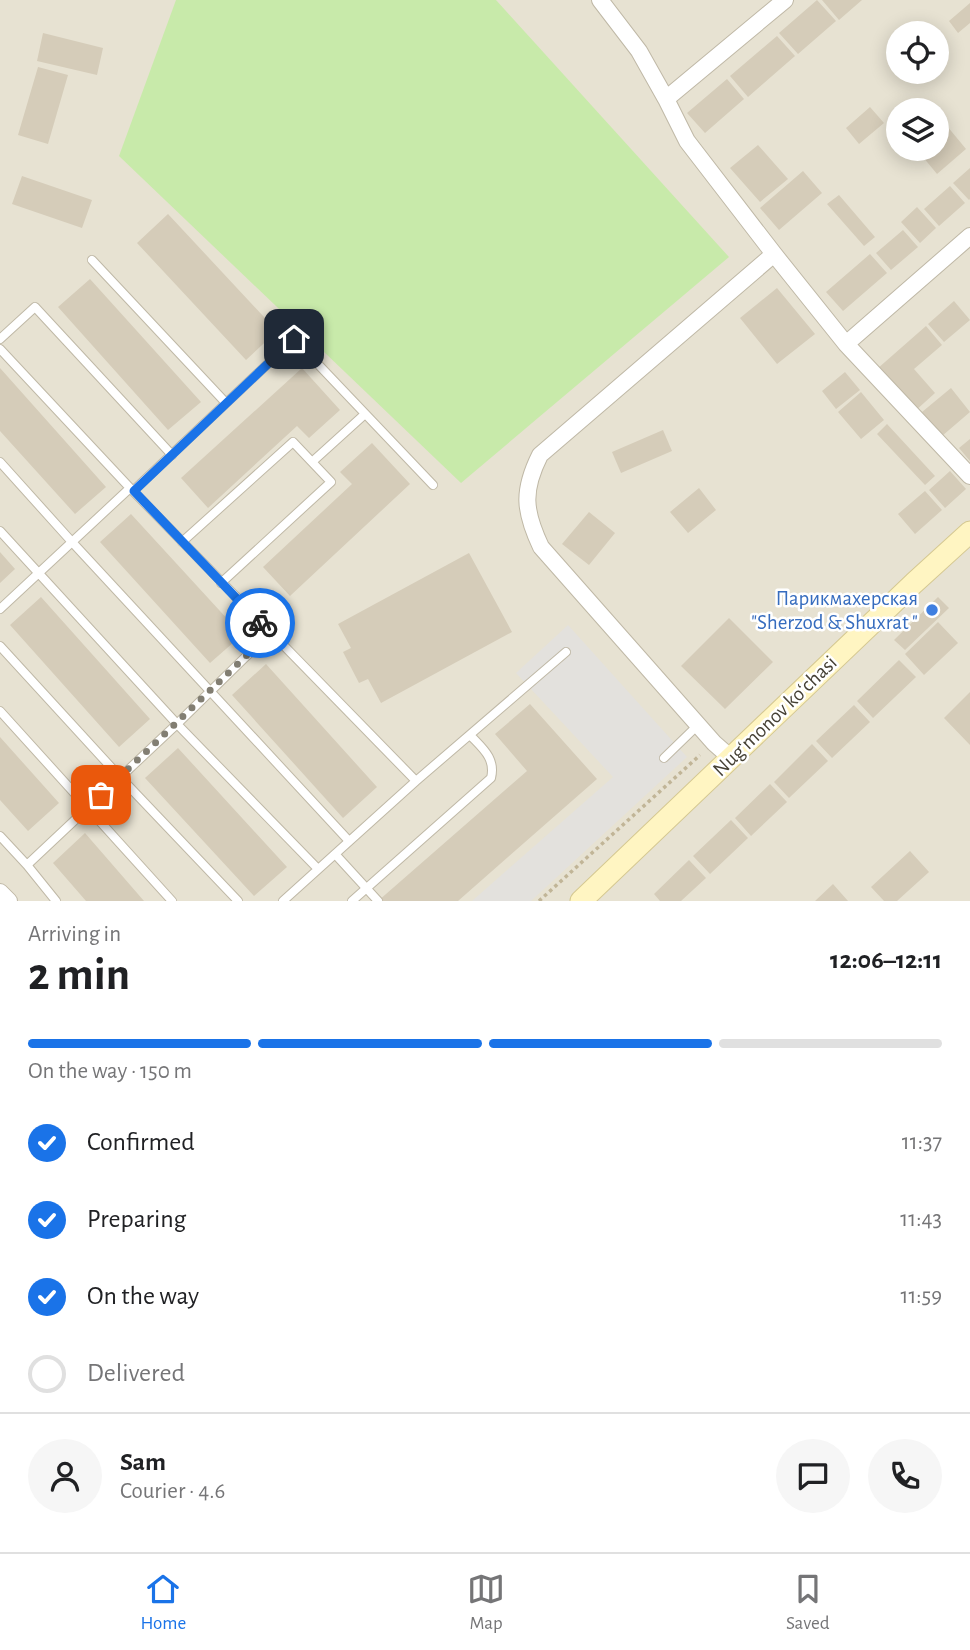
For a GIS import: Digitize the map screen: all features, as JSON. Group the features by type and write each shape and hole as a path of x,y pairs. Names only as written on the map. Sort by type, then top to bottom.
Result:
{"main road":[{"name":"Nugʻmonov koʻchasi","path":"582,901 970,532"}],"street":[{"path":"600,0 639,51 687,141 774,254 846,344 970,476"},
{"path":"666,99 785,0"},
{"path":"846,344 970,236"},
{"path":"732,758 698,725 541,548 529,522 527,496 530,475 540,455 774,254"},
{"path":"0,892 9,901"}],"lane":[{"path":"92,260 226,403"},
{"path":"0,339 35,307 172,455"},
{"path":"0,609 172,455 294,339 433,485"},
{"path":"0,349 221,583 416,781"},
{"path":"312,462 365,414"},
{"path":"182,542 293,442 331,482 221,583"},
{"path":"0,462 349,841"},
{"path":"0,531 177,724 318,869"},
{"path":"27,865 270,633"},
{"path":"0,646 238,901"},
{"path":"283,901 416,781 566,652"},
{"path":"0,711 172,901"},
{"path":"664,758 698,725"},
{"path":"352,901 491,778 494,767 490,757 470,735"},
{"path":"0,836 57,901"},
{"path":"335,855 378,901"}],"path":[{"path":"539,901 700,755"}],"shaded area":[{"path":"0,0 970,0 970,901 0,901"},
{"path":"568,625 687,757 531,901 472,901 613,777 516,673"}],"green space":[{"path":"176,0 496,0 729,257 461,483 119,156"}],"building":[{"path":"817,0 836,21 798,54 779,33"},
{"path":"822,0 862,0 839,20"},
{"path":"970,3 970,23 958,33 949,21"},
{"path":"43,33 103,48 97,75 37,61"},
{"path":"777,36 795,56 748,97 730,76"},
{"path":"38,67 68,75 48,144 18,135"},
{"path":"727,79 744,99 705,133 687,113"},
{"path":"870,107 884,123 859,144 846,128"},
{"path":"949,128 966,149 937,174 926,161 949,161"},
{"path":"758,145 788,179 760,202 730,168"},
{"path":"970,168 970,199 969,200 953,183"},
{"path":"803,171 822,193 779,230 760,208"},
{"path":"22,176 92,200 82,228 12,204"},
{"path":"950,186 965,203 939,226 924,209"},
{"path":"839,195 875,237 864,246 827,204"},
{"path":"917,207 936,228 920,243 901,222"},
{"path":"168,214 277,331 246,360 137,243"},
{"path":"903,230 918,247 891,270 876,253"},
{"path":"870,254 887,273 843,311 826,292"},
{"path":"90,279 201,402 168,430 58,307"},
{"path":"777,288 815,334 777,364 740,318"},
{"path":"954,301 970,320 944,342 928,324"},
{"path":"926,326 942,345 914,369 935,393 914,412 877,369"},
{"path":"0,368 106,487 75,514 0,431"},
{"path":"302,368 340,410 309,438 297,426 208,508 181,478"},
{"path":"845,372 860,390 836,409 822,391"},
{"path":"951,388 970,412 942,436 922,412"},
{"path":"861,392 884,420 861,439 838,412"},
{"path":"887,424 935,476 925,485 877,434"},
{"path":"663,430 672,451 621,473 612,452"},
{"path":"970,439 970,461 959,448"},
{"path":"372,443 410,484 290,596 263,567 352,484 340,472"},
{"path":"950,471 966,489 945,508 929,490"},
{"path":"699,488 716,510 688,533 670,512"},
{"path":"925,491 942,510 915,534 898,514"},
{"path":"589,512 615,533 589,565 562,544"},
{"path":"131,514 242,635 210,663 100,542"},
{"path":"0,552 15,569 0,583"},
{"path":"469,553 512,632 381,703 368,679 359,683 343,652 351,648 338,624"},
{"path":"41,597 150,719 119,747 10,625"},
{"path":"938,597 949,608 905,650 894,640"},
{"path":"729,618 773,662 725,709 681,666"},
{"path":"938,622 958,643 924,675 905,654"},
{"path":"899,660 916,677 873,718 857,701"},
{"path":"266,664 377,787 343,818 232,695"},
{"path":"970,692 970,745 944,718"},
{"path":"530,704 597,779 458,901 378,901 527,771 495,734"},
{"path":"854,705 870,722 832,758 816,741"},
{"path":"0,737 59,803 28,831 0,800"},
{"path":"812,744 828,761 789,798 774,782"},
{"path":"178,748 287,867 254,896 145,778"},
{"path":"770,784 787,802 751,836 735,818"},
{"path":"731,820 748,838 710,874 693,856"},
{"path":"85,833 144,901 86,901 53,863"},
{"path":"910,851 929,872 897,901 884,901 871,887"},
{"path":"689,860 706,878 681,901 660,901 654,894"},
{"path":"833,884 848,901 815,901"}],"way so far":[{"path":"101,795 270,633 260,623"}],"place":[{"name":"Парикмахерская \"Sherzod & Shuxrat \"","path":"932,610"}],"route":[{"path":"260,623 134,491 294,339"}]}
